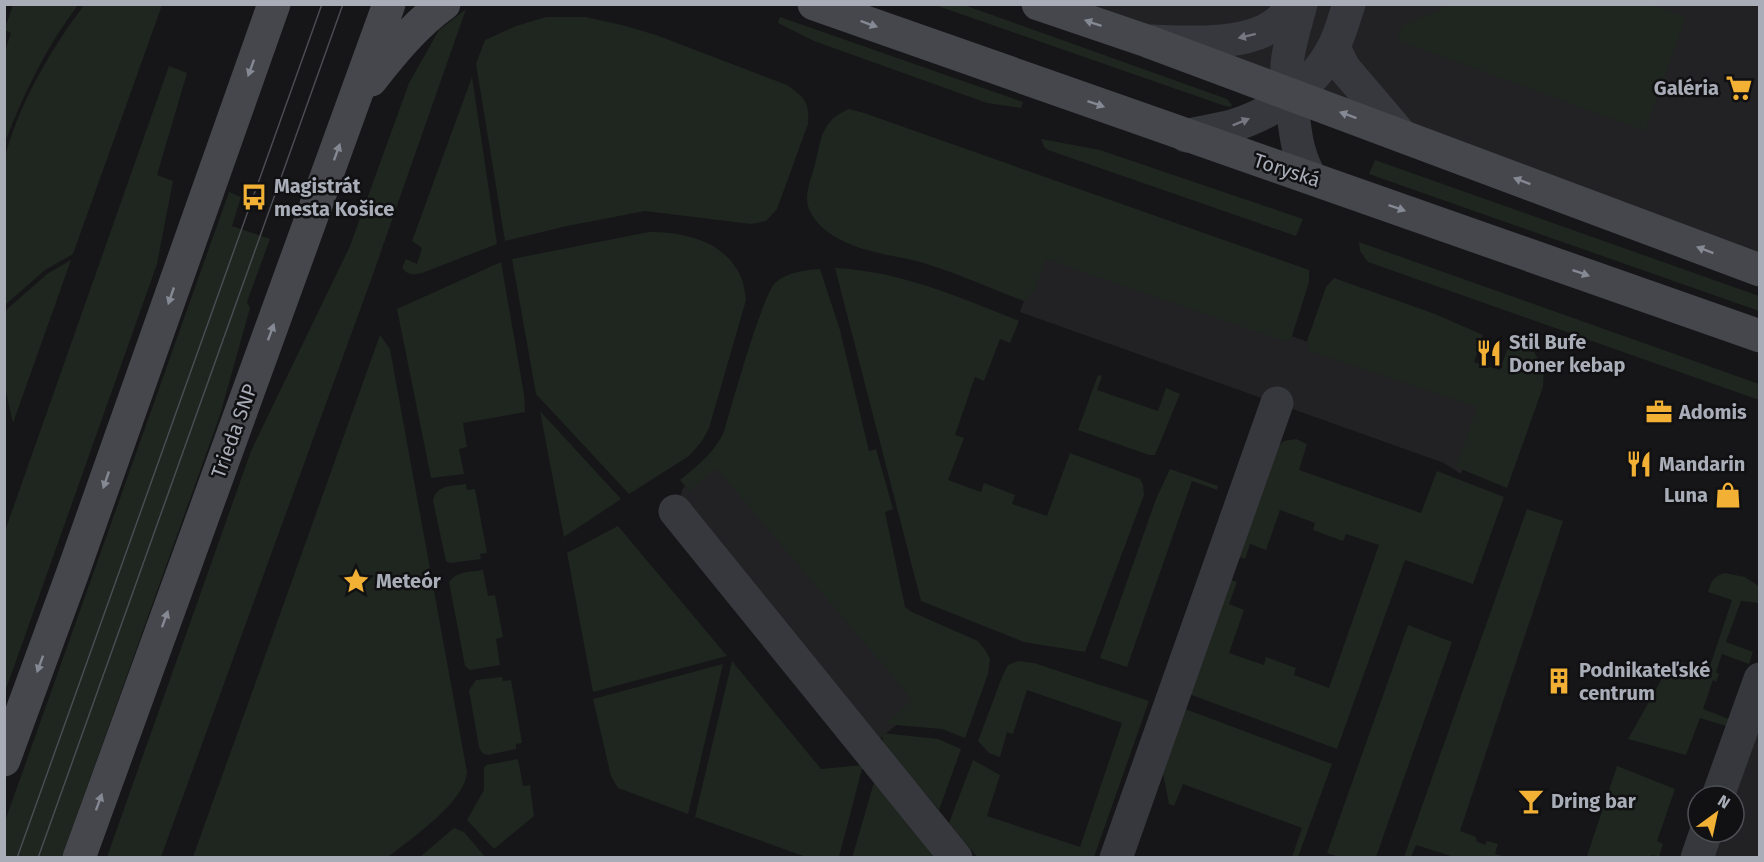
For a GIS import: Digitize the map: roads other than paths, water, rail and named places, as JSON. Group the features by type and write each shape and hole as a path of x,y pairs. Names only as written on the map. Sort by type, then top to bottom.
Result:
{"street":[{"name":"Trieda SNP","path":"80,858 389,4"},
{"path":"355,100 398,46 418,25 444,4"},
{"name":"Toryská","path":"814,4 1760,336"},
{"path":"1038,4 1291,94 1760,270"},
{"path":"1147,41 1212,42 1256,34 1278,23 1294,4"},
{"path":"1301,4 1287,63 1287,76 1295,134 1301,159 1311,178"},
{"path":"1186,136 1232,126 1249,119 1273,107 1304,86 1334,48 1349,4"},
{"path":"4,760 74,572 272,7"},
{"path":"1334,48 1344,68 1402,136"},
{"path":"1116,858 1277,403"},
{"path":"675,511 956,858"},
{"path":"1722,784 1760,679"}],"tram line":[{"path":"17,858 322,4"},
{"path":"38,858 343,4"}],"place":[{"name":"Galéria","path":"1739,88"},
{"name":"Magistrát mesta Košice","path":"254,197"},
{"name":"Stil Bufe Doner kebap","path":"1489,353"},
{"name":"Adomis","path":"1659,412"},
{"name":"Mandarin","path":"1639,464"},
{"name":"Luna","path":"1728,495"},
{"name":"Meteór","path":"356,581"},
{"name":"Podnikateľské centrum","path":"1559,681"},
{"name":"Dring bar","path":"1531,801"}]}
